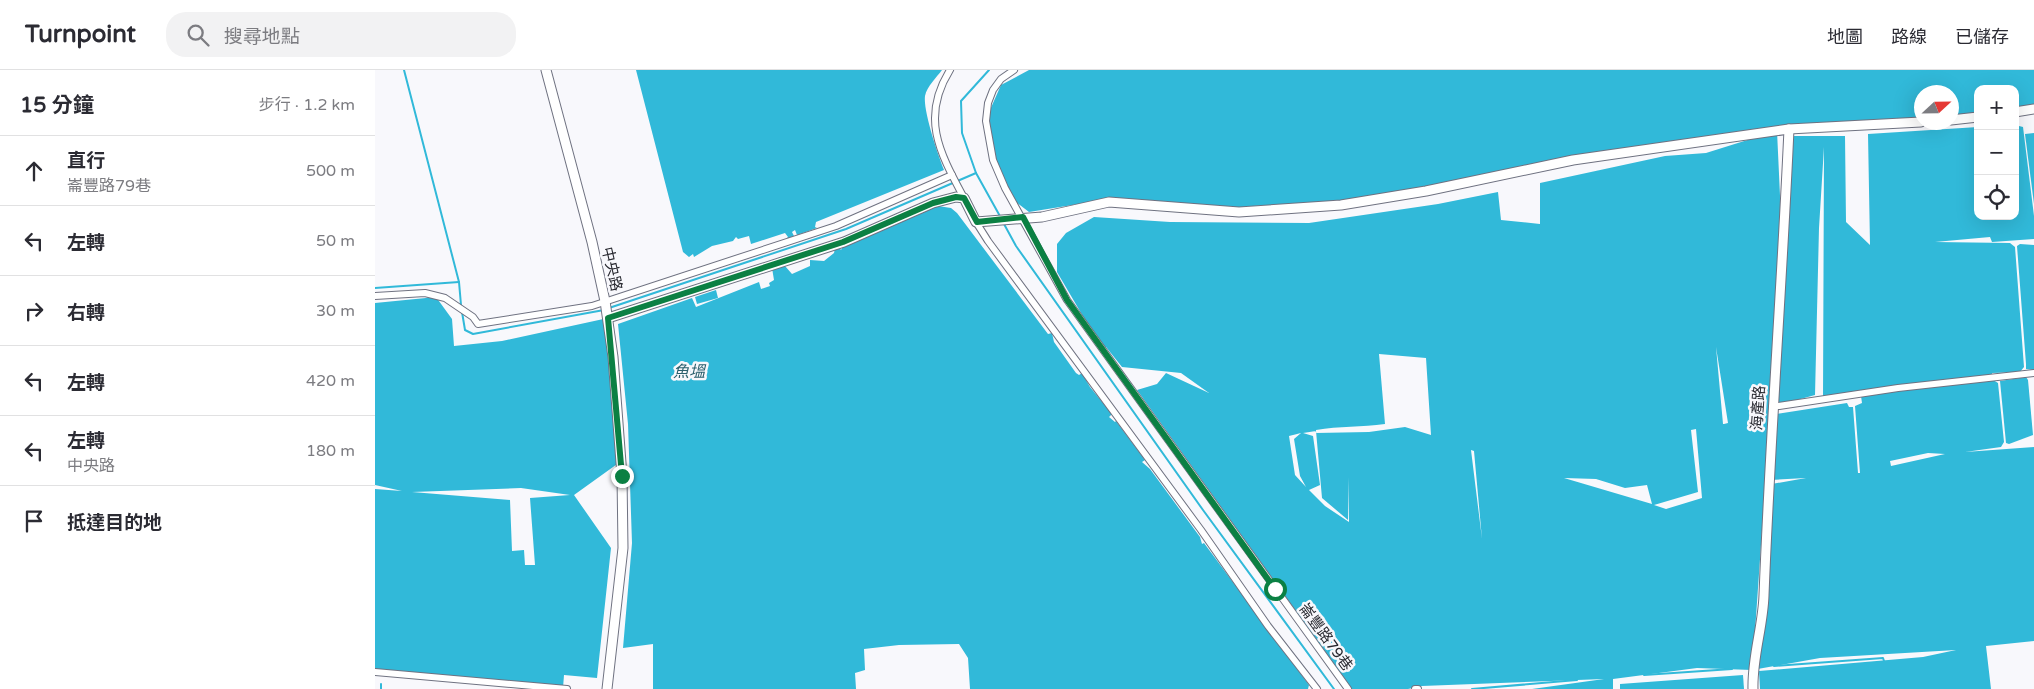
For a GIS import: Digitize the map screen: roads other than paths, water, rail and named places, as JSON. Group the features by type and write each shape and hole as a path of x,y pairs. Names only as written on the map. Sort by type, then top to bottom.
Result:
{"street":[{"name":"中央路","path":"546,70 592,242 608,318 622,476 623,548 607,689"},
{"path":"951,70 941,86 935,110 936,137 952,175 988,241 1317,689"},
{"name":"崙豐路79巷","path":"1015,70 1001,79 993,90 988,103 986,121 993,160 1005,188 1023,217 1067,300 1348,689"},
{"path":"2019,111 2034,109"},
{"path":"1959,119 1974,117"},
{"path":"977,222 1042,217 1109,202 1239,212 1341,205 1426,191 1573,160 1789,129 1914,122"},
{"name":"海產路","path":"1753,689 1753,662 1764,597 1767,485 1789,129"},
{"path":"375,296 425,293 445,298 473,318 477,324 592,306 836,226 952,175"},
{"path":"608,318 843,242 933,203 956,197 964,198"},
{"path":"1772,407 1898,388 2034,373"},
{"path":"375,672 567,689"}],"water":[{"path":"636,70 942,70 928,89 925,103 931,133 944,170 816,222 815,227 817,228 797,235 795,230 792,232 794,236 786,239 788,237 785,233 751,244 749,236 738,239 736,237 733,241 712,246 694,257 693,254 689,257 683,252"},
{"path":"1029,70 2034,70 2034,105 2019,107 2019,85 1974,85 1974,114 1959,115 1959,85 1914,85 1914,119 1777,131 1781,217 1786,136 1845,136 1846,222 1870,245 1868,134 1959,130 1959,128 1974,127 1974,220 2019,220 2019,126 2023,127 2034,216 2034,239 1992,242 1990,237 1935,242 2010,243 2015,247 2024,367 2020,372 1992,373 1993,380 1998,383 2004,442 2001,447 1965,452 2034,447 2034,641 1986,646 1991,689 1760,689 1759,671 1923,657 1956,650 1820,658 1752,670 1697,668 1613,679 1613,689 1532,689 1604,679 1422,686 1408,689 1352,689 1137,390 1157,384 1166,373 1209,393 1181,373 1122,367 1106,347 1101,347 1057,272 1057,244 1066,233 1094,217 1170,222 1309,223 1438,204 1498,192 1501,220 1540,224 1540,183 1665,156 1706,153 1773,132 1589,158 1369,201 1253,206 1254,213 1091,202 1029,212 1011,198 989,151 986,119 1001,85","holes":["1824,147 1823,399 1861,396 1862,403 1855,406 1860,473 1858,473 1853,407 1849,407 1847,403 1776,414 1770,480 1806,478 1766,485 1762,603 1753,660 1775,343 1772,407 1815,395 1819,228","1716,347 1728,423 1723,424","1379,354 1426,358 1431,435 1405,427 1369,432 1316,433 1322,498 1348,520 1348,477 1349,522 1325,506 1309,490 1320,485 1313,436 1303,433 1325,429 1385,424","1696,429 1702,498 1666,509 1654,505 1698,492 1691,430","1301,433 1294,439 1300,476 1306,487 1295,475 1289,436","1471,450 1474,451 1482,539","1928,453 1945,454 1891,466 1890,461","1564,478 1596,479 1625,488 1647,485 1652,504"]},
{"path":"2034,133 2034,204 2025,134"},
{"name":"魚塭","path":"938,206 951,208 957,213 1048,334 1052,333 1054,342 1076,373 1079,375 1082,373 1090,387 1112,414 1109,417 1116,421 1145,460 1142,462 1150,469 1200,537 1202,544 1204,543 1309,685 1308,689 970,689 968,658 959,644 899,645 864,649 865,670 855,673 856,689 653,689 653,644 623,648 632,543 628,424 618,324 692,298 696,307 759,282 761,289 770,286 769,283 774,280 772,268 785,266 792,274 810,266 810,260 824,261 834,253 835,248 839,247 841,250 843,246"},
{"path":"2020,244 2034,245 2034,370 2026,369 2017,246"},
{"path":"716,290 718,298 697,304 695,297"},
{"path":"436,297 452,319 454,346 502,341 608,318 620,462 574,495 611,548 597,678 564,675 563,688 375,671 375,489 402,491 375,485 375,303","holes":["521,488 570,495 530,498 535,565 525,565 524,550 512,551 510,500 412,492"]},
{"path":"2026,377 2028,380 2033,435 2009,444 2006,443 2000,381"},
{"path":"1743,675 1744,689 1620,689 1620,684"}],"waterway":[{"path":"404,70 459,282 461,305"},
{"path":"989,70 961,101 962,133 976,173 1001,218"},
{"path":"609,308 846,229 976,173"},
{"path":"1004,224 1016,246 1203,510 1334,689"},
{"path":"375,288 459,282"},
{"path":"462,312 465,330 473,334 604,310"},
{"path":"1774,666 1883,658 1884,661"},
{"path":"1644,675 1732,669"},
{"path":"1472,689 1577,680"},
{"path":"381,684 381,689"}]}
